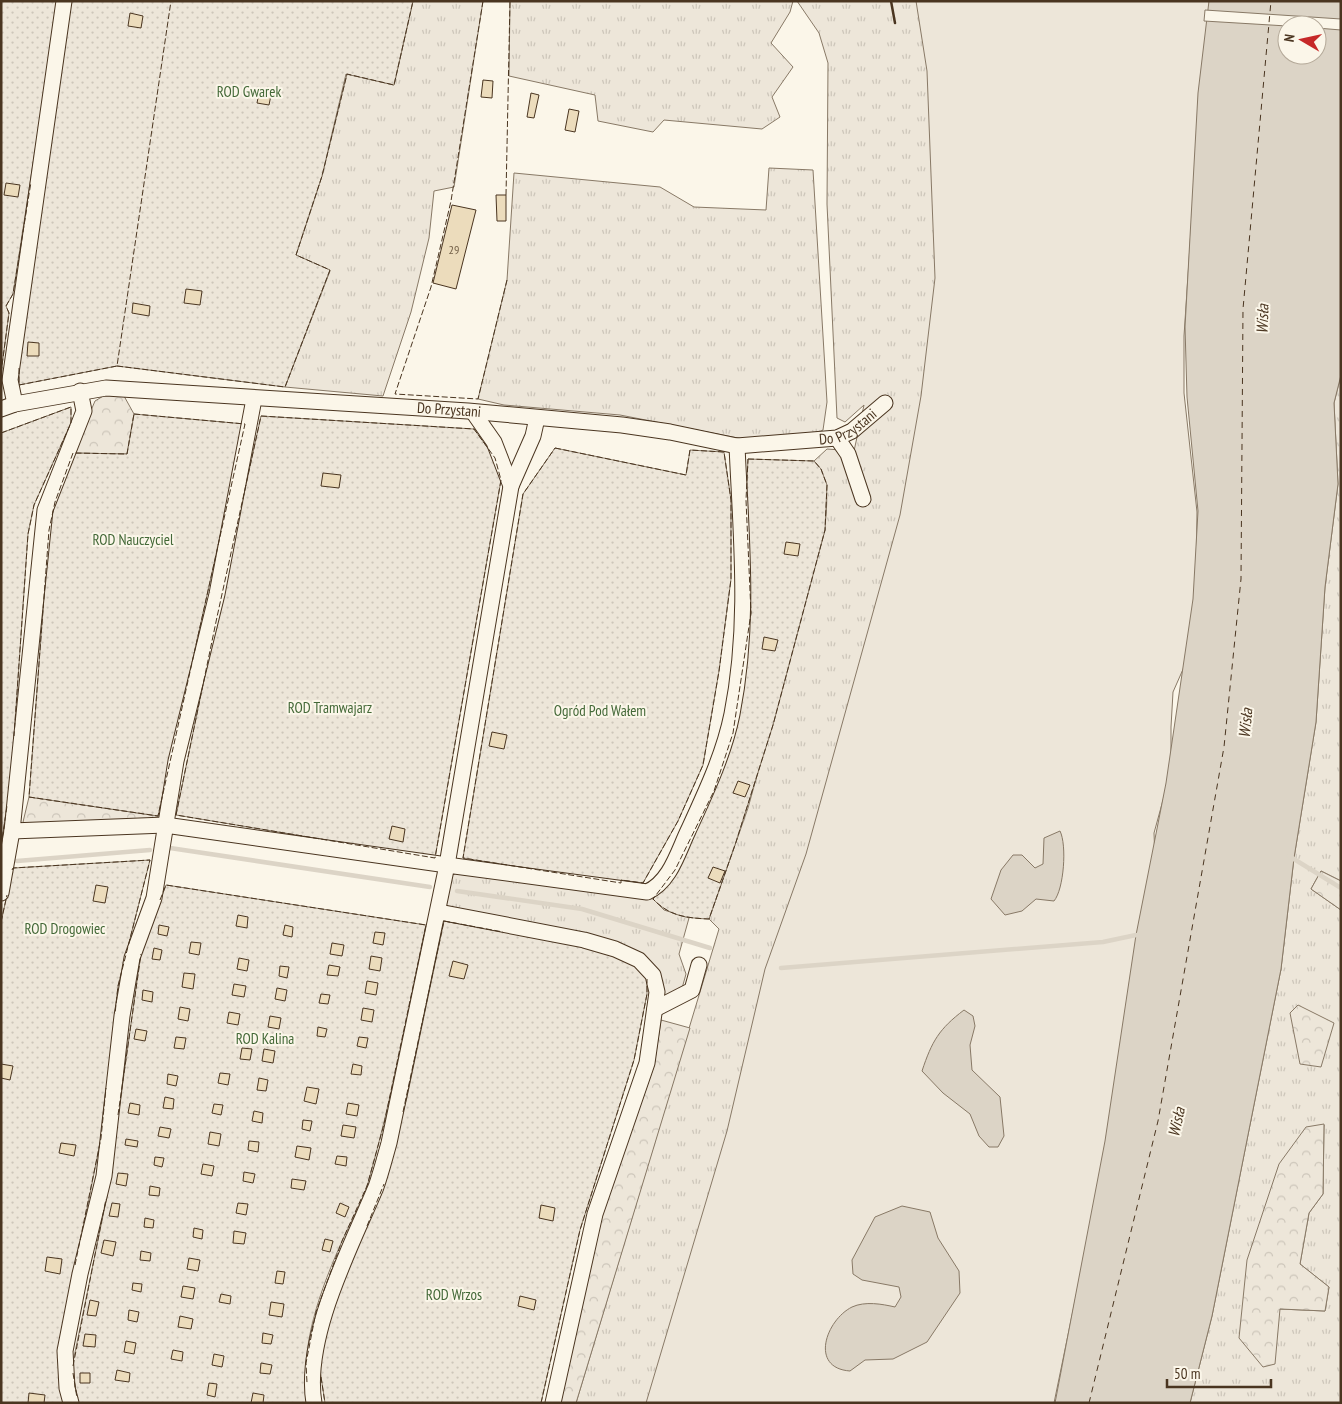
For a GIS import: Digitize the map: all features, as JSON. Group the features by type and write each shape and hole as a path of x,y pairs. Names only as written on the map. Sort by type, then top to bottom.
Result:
{"street":[{"path":"8,406 10,380 64,1"},
{"name":"Do Przystani","path":"8,406 80,391 106,388 473,412 670,432 737,446 837,438 852,431 885,403"},
{"path":"1,893 12,831 45,510 84,411 80,391"},
{"path":"71,1403 67,1388 66,1351 80,1274 104,1176 122,1016 132,958 154,898 176,761 217,594 254,399"},
{"path":"473,412 494,442 511,486"},
{"path":"314,1403 315,1363 320,1331 338,1276 377,1184 389,1143 432,937 439,912 511,486 533,436 537,418"},
{"path":"837,438 848,454 863,499"},
{"path":"12,831 165,825 647,892 656,888 669,872 706,791 731,715 742,643 743,610 743,533 737,446"},
{"path":"439,912 584,940 616,949 638,960 653,975 657,992 646,1063 595,1214 553,1403"},
{"path":"655,1009 692,990 699,965"}],"green space":[{"path":"1,1 58,1 13,294 6,306 9,313 1,373"},
{"name":"ROD Gwarek","path":"70,1 413,1 394,85 346,74 322,176 296,255 330,270 285,387 117,366 19,385 19,361"},
{"path":"413,1 483,1 454,187 434,191 429,238 411,312 383,396 285,387 330,271 296,255 322,176 347,74 394,85"},
{"path":"510,1 793,1 790,12 771,43 793,67 772,97 780,117 762,129 664,120 653,132 598,121 595,95 509,76"},
{"path":"797,1 944,1 965,140 791,1403 576,1403 719,929 709,919 748,808 825,530 826,486 820,469 814,461 827,449 854,451 864,405 845,422 837,418 827,204 828,63 819,33"},
{"path":"916,1 1211,1 1200,94 1184,336 1184,393 1197,512 1196,583 1188,658 1173,692 1171,771 1154,833 1156,884 1097,1194 1054,1403 646,1403 727,1131 765,969 806,854 900,515 921,396 935,278 927,71"},
{"path":"769,168 813,170 827,402 823,430 813,435 743,439 620,415 504,405 478,399 507,280 514,173 660,187 694,207 766,210"},
{"path":"1341,375 1341,881 1321,871 1311,889 1341,910 1341,1403 1190,1403 1212,1316 1281,969 1294,858 1316,722 1325,587 1338,484 1334,403","holes":["1324,1125 1323,1194 1309,1213 1300,1264 1329,1287 1325,1311 1280,1309"]},
{"path":"105,395 124,396 134,414 127,454 73,453 95,401"},
{"path":"71,407 71,423 34,505 28,534 11,781 1,846 1,433"},
{"name":"ROD Nauczyciel","path":"134,414 245,424 158,816 29,797 49,530 55,502 73,453 127,454"},
{"name":"ROD Tramwajarz","path":"261,416 474,429 495,458 501,480 435,858 176,815"},
{"name":"Ogród Pod Wałem","path":"555,448 686,475 690,450 724,452 731,500 731,579 719,671 703,765 678,821 643,883 621,880 621,883 463,858 523,494"},
{"path":"748,459 814,461 821,469 827,485 825,530 773,725 736,842 709,919 693,918 672,913 653,899 675,870 733,733 751,613 746,500"},
{"path":"29,797 158,816 158,822 31,826 23,822"},
{"name":"ROD Drogowiec","path":"150,860 118,986 101,1138 59,1351 66,1403 1,1403 1,922 13,868"},
{"path":"461,871 653,899 664,910 689,918 679,954 686,974 681,992 663,997 662,982 456,913 444,903 449,876"},
{"path":"1321,871 1341,881 1341,910 1311,889"},
{"name":"ROD Kalina","path":"166,885 426,925 392,1087 368,1183 327,1278 314,1319 306,1361 308,1403 78,1403 72,1367 107,1196 141,952"},
{"name":"ROD Wrzos","path":"444,921 591,947 630,959 647,978 647,994 634,1060 580,1230 541,1403 325,1403 320,1370 320,1350 349,1264 381,1195 407,1097"},
{"path":"1298,1005 1334,1023 1321,1067 1300,1064 1290,1013"},
{"path":"661,1020 690,1028 576,1403 558,1403 600,1219 654,1066"},
{"path":"1324,1124 1323,1194 1309,1213 1300,1264 1329,1287 1325,1311 1280,1309 1275,1364 1263,1367 1239,1338 1247,1260 1279,1164 1306,1127"}],"water":[{"name":"Wisła","path":"1209,1 1341,1 1341,375 1334,403 1338,484 1325,587 1316,722 1294,858 1281,969 1212,1316 1190,1403 1055,1403 1105,1141 1136,935 1166,783 1193,599 1198,511 1187,397 1185,327 1198,93"},
{"path":"1060,831 1064,856 1060,887 1054,901 1036,899 1022,911 1005,915 991,899 1001,870 1013,855 1022,855 1035,868 1043,864 1044,838"},
{"path":"964,1010 973,1016 975,1026 970,1045 972,1070 1000,1097 1004,1136 998,1147 989,1147 979,1136 970,1114 943,1093 922,1071 937,1036 948,1023"},
{"path":"902,1206 930,1212 938,1238 959,1271 960,1293 927,1342 893,1359 865,1360 850,1371 837,1368 829,1362 826,1353 826,1343 829,1332 843,1313 852,1307 862,1304 879,1304 895,1307 901,1297 899,1287 862,1280 853,1274 852,1260 875,1217"}],"pier":[{"path":"1205,10 1281,15 1277,15 1277,25 1204,21"},
{"path":"1327,18 1341,19 1341,30 1327,29"}],"building":[{"path":"130,13 143,16 141,28 128,26"},
{"path":"483,80 493,81 492,98 481,97"},
{"path":"260,88 272,90 269,105 257,103"},
{"path":"531,93 539,95 534,118 527,117"},
{"path":"569,109 579,111 575,132 565,130"},
{"path":"6,183 20,185 18,197 4,195"},
{"path":"496,195 506,195 506,221 497,221"},
{"path":"452,205 476,210 456,289 433,283"},
{"path":"186,289 202,291 200,305 184,303"},
{"path":"133,303 150,306 149,316 132,313"},
{"path":"28,342 39,343 39,356 27,356"},
{"path":"323,473 341,475 339,488 321,486"},
{"path":"786,542 800,544 798,556 784,554"},
{"path":"764,637 778,640 775,651 762,649"},
{"path":"492,732 507,735 504,749 489,746"},
{"path":"738,781 750,785 745,797 733,793"},
{"path":"392,826 405,829 403,842 389,839"},
{"path":"713,867 725,871 720,883 708,878"},
{"path":"96,885 108,887 105,903 93,901"},
{"path":"238,915 248,917 247,928 236,926"},
{"path":"159,925 169,927 167,936 158,934"},
{"path":"285,925 293,927 292,937 283,935"},
{"path":"375,932 385,933 383,945 373,943"},
{"path":"191,942 201,943 199,955 189,953"},
{"path":"332,943 344,945 342,956 330,954"},
{"path":"154,948 162,950 160,960 152,959"},
{"path":"371,956 382,958 380,971 369,969"},
{"path":"239,958 249,960 247,971 237,969"},
{"path":"453,961 468,965 464,979 449,976"},
{"path":"329,965 340,967 338,976 327,975"},
{"path":"280,966 289,967 287,978 279,976"},
{"path":"184,973 195,974 193,989 182,987"},
{"path":"367,981 378,983 376,995 365,993"},
{"path":"234,984 246,986 244,997 232,995"},
{"path":"277,988 287,990 285,1001 275,999"},
{"path":"143,990 153,992 152,1002 142,1000"},
{"path":"321,994 330,995 328,1004 319,1003"},
{"path":"180,1007 190,1009 188,1021 178,1019"},
{"path":"363,1008 374,1010 372,1022 361,1020"},
{"path":"229,1012 240,1014 238,1025 227,1023"},
{"path":"270,1016 281,1018 279,1029 268,1027"},
{"path":"318,1027 327,1029 325,1037 317,1036"},
{"path":"136,1029 147,1031 145,1041 134,1039"},
{"path":"176,1037 186,1038 184,1049 174,1048"},
{"path":"359,1037 368,1038 366,1048 357,1046"},
{"path":"242,1048 252,1049 250,1060 240,1059"},
{"path":"264,1049 275,1051 273,1063 262,1061"},
{"path":"1,1064 13,1066 10,1080 1,1078"},
{"path":"353,1064 362,1066 361,1075 351,1074"},
{"path":"220,1073 230,1074 228,1085 218,1083"},
{"path":"168,1074 178,1076 176,1086 167,1084"},
{"path":"259,1078 268,1080 266,1091 257,1090"},
{"path":"307,1087 319,1089 316,1104 304,1101"},
{"path":"165,1097 174,1099 173,1109 163,1108"},
{"path":"130,1103 140,1105 139,1115 128,1113"},
{"path":"348,1103 359,1105 357,1116 346,1114"},
{"path":"214,1104 223,1105 221,1115 212,1113"},
{"path":"254,1111 263,1113 262,1123 252,1121"},
{"path":"303,1120 312,1121 310,1131 302,1129"},
{"path":"343,1125 356,1127 354,1138 341,1136"},
{"path":"160,1127 171,1129 169,1138 158,1136"},
{"path":"210,1132 221,1134 219,1146 208,1144"},
{"path":"126,1139 138,1141 137,1147 125,1145"},
{"path":"249,1141 259,1142 258,1152 248,1150"},
{"path":"61,1143 76,1145 74,1156 59,1153"},
{"path":"297,1146 311,1148 309,1160 295,1157"},
{"path":"337,1156 347,1157 346,1166 335,1164"},
{"path":"155,1157 164,1158 162,1167 154,1165"},
{"path":"203,1164 214,1166 212,1176 201,1174"},
{"path":"244,1172 255,1174 253,1183 243,1181"},
{"path":"118,1173 128,1174 126,1186 116,1184"},
{"path":"292,1179 306,1181 304,1190 291,1188"},
{"path":"150,1186 160,1188 159,1196 149,1195"},
{"path":"112,1203 120,1204 118,1217 109,1216"},
{"path":"238,1203 248,1204 246,1215 236,1213"},
{"path":"340,1203 349,1207 345,1217 336,1213"},
{"path":"541,1205 555,1208 553,1221 539,1218"},
{"path":"145,1218 154,1220 153,1228 144,1227"},
{"path":"194,1228 203,1230 202,1239 193,1237"},
{"path":"234,1231 246,1233 244,1244 233,1243"},
{"path":"325,1239 333,1241 330,1252 322,1250"},
{"path":"104,1240 116,1242 113,1256 101,1253"},
{"path":"141,1251 151,1253 150,1261 140,1260"},
{"path":"47,1257 62,1259 60,1274 45,1271"},
{"path":"189,1258 200,1260 198,1271 187,1269"},
{"path":"277,1271 285,1272 283,1284 275,1283"},
{"path":"133,1283 142,1284 141,1292 132,1290"},
{"path":"183,1286 195,1288 193,1299 181,1297"},
{"path":"221,1294 231,1296 230,1304 219,1302"},
{"path":"520,1296 536,1300 534,1310 518,1306"},
{"path":"90,1300 99,1302 96,1316 87,1315"},
{"path":"271,1302 284,1304 282,1317 269,1315"},
{"path":"129,1310 139,1312 137,1322 128,1320"},
{"path":"180,1316 193,1319 191,1329 178,1327"},
{"path":"263,1333 273,1335 271,1344 262,1343"},
{"path":"85,1334 96,1335 95,1347 83,1346"},
{"path":"126,1341 136,1343 134,1354 124,1352"},
{"path":"173,1350 183,1352 182,1361 171,1359"},
{"path":"214,1354 224,1356 222,1367 212,1365"},
{"path":"261,1363 272,1365 270,1374 260,1373"},
{"path":"117,1370 130,1373 129,1382 115,1380"},
{"path":"80,1373 90,1373 90,1383 80,1383"},
{"path":"209,1383 217,1384 215,1397 207,1395"},
{"path":"29,1393 45,1395 44,1403 28,1403"},
{"path":"253,1393 264,1395 263,1403 251,1403"}],"waterway":[{"path":"170,848 430,887"},
{"path":"17,861 150,850"},
{"path":"1289,856 1341,888"},
{"path":"457,891 582,909 710,948"},
{"path":"781,968 1103,942 1136,935"}],"ferry route":[{"path":"1089,1403 1158,1121 1224,747 1241,579 1243,309 1271,1"}],"fence":[{"path":"19,368 19,385 117,366 171,1"},
{"path":"117,366 285,387 330,270 296,255 322,176 347,74 394,85 413,1"},
{"path":"483,1 451,201 431,287 395,394 478,399 507,280"},
{"path":"506,195 510,1"},
{"path":"1,373 9,313 6,306 13,294 31,182"},
{"path":"1,433 71,407 71,423 34,505 28,534 14,736"},
{"path":"134,414 245,424 158,816 29,797 49,530 55,502 73,453 127,454 134,414"},
{"path":"261,416 474,429 495,458 501,480 435,858 176,815 261,416"},
{"path":"555,448 686,475 690,450 724,452 731,500 731,579 719,671 703,765 678,821 643,883 621,880 621,883 463,858 523,494 555,448"},
{"path":"748,459 814,461 821,469 827,485 825,530 773,725 736,842 709,919 693,918 672,913 653,899 675,870 714,791 733,733 751,613 746,500 748,459"},
{"path":"1,846 7,806"},
{"path":"12,870 13,868 150,860 118,986 115,1014"},
{"path":"160,900 166,885 426,925 384,1124 367,1186 342,1241 316,1312 306,1363 307,1383"},
{"path":"1,922 7,895"},
{"path":"403,1112 444,921 503,932"},
{"path":"118,1115 141,954"},
{"path":"541,1403 580,1230 634,1060 647,994 647,979"},
{"path":"75,1265 101,1138 106,1088"},
{"path":"367,1226 384,1184"},
{"path":"73,1366 106,1199"},
{"path":"73,1373 77,1398"},
{"path":"321,1377 325,1403"}],"wall":[{"path":"891,1 895,23"}]}
